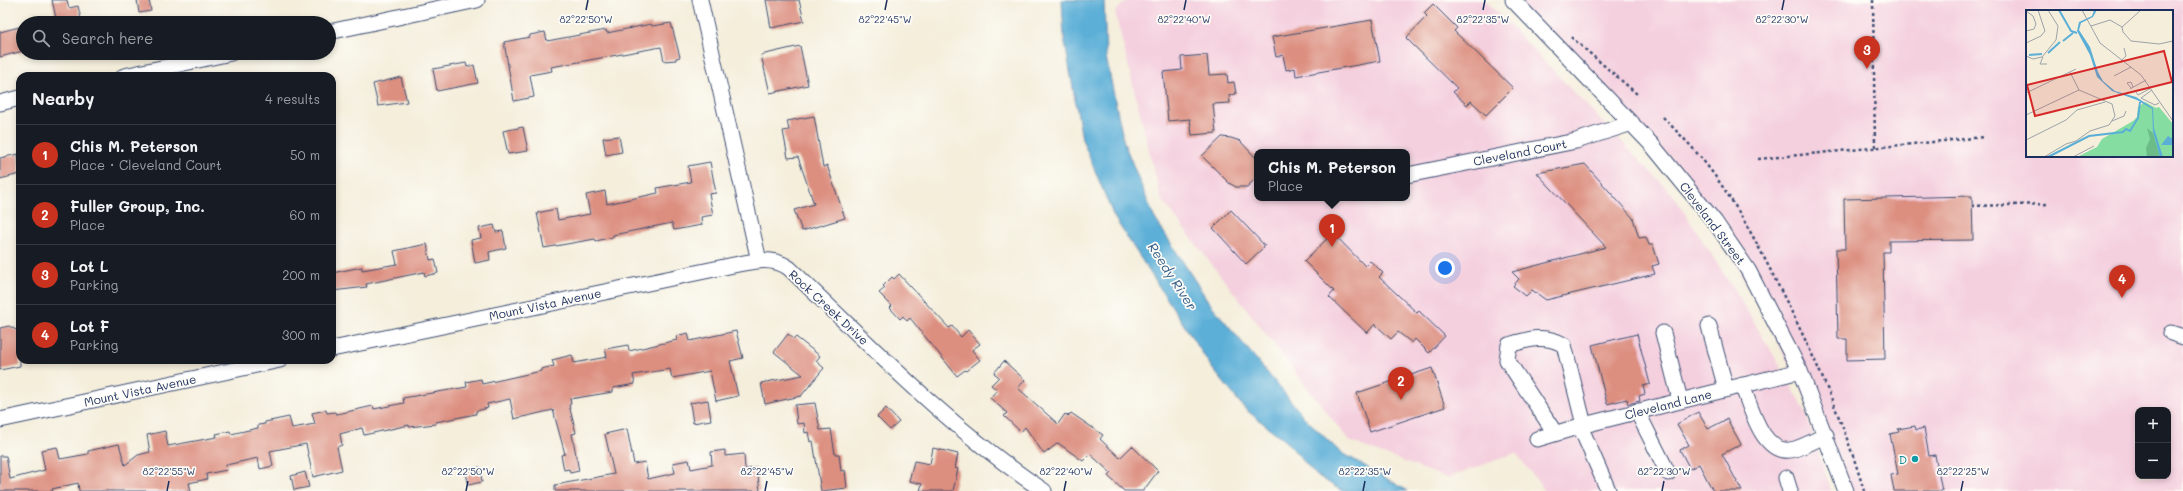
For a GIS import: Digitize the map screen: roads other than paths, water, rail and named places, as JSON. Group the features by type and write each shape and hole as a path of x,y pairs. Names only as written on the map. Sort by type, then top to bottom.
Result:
{"street":[{"path":"336,30 477,0"},
{"path":"700,0 758,261"},
{"name":"Cleveland Street","path":"1513,0 1652,145 1715,222 1748,270 1800,370 1826,435 1846,491"},
{"path":"143,72 198,60"},
{"path":"0,103 16,99"},
{"name":"Cleveland Court","path":"1410,174 1576,141 1632,124"},
{"name":"Rock Creek Drive","path":"758,261 773,260 782,263 789,268 976,442 1044,491"},
{"name":"Mount Vista Avenue","path":"336,348 758,261"},
{"path":"1709,326 1726,389"},
{"path":"1663,333 1680,400"},
{"path":"1556,433 1507,360 1509,345 1528,339 1553,339 1564,345 1582,425 1608,490"},
{"name":"Mount Vista Avenue","path":"0,420 261,364"},
{"name":"Cleveland Lane","path":"1536,439 1582,425 1800,370"},
{"path":"1742,385 1761,432 1772,446 1781,450 1794,450 1826,435"},
{"path":"1637,411 1668,473"}],"water":[{"name":"Reedy River","path":"1062,0 1104,0 1106,57 1124,143 1154,217 1208,301 1304,417 1339,451 1408,491 1342,491 1315,474 1286,441 1245,409 1212,368 1114,217 1082,139 1064,37"}],"place":[{"name":"Lot L","path":"1867,69"},
{"name":"Chis M. Peterson","path":"1332,247"},
{"name":"Lot F","path":"2122,298"},
{"name":"Fuller Group, Inc.","path":"1401,400"},
{"name":"D","path":"1915,459"}]}
